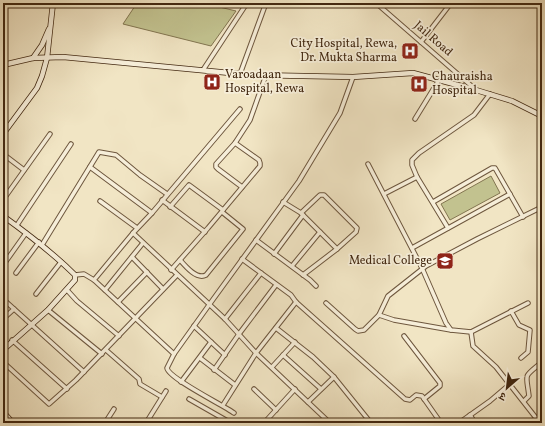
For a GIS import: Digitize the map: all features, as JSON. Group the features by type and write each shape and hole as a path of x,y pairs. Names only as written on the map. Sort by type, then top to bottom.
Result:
{"main road":[{"path":"3,134 37,88 47,58 53,3"},
{"path":"33,58 42,45 50,28"},
{"path":"3,65 33,58 63,57 240,74 353,76 413,73 512,101 542,116"},
{"path":"3,216 41,244 75,275 75,280 48,310 12,340 3,350"},
{"path":"3,412 13,423"}],"street":[{"path":"204,70 247,3"},
{"path":"240,74 266,3"},
{"name":"Jail Road","path":"376,3 476,90"},
{"path":"421,42 451,3"},
{"path":"242,187 216,167 216,164 235,143 250,120 266,75"},
{"path":"234,412 181,382 166,370 174,354 299,181 331,130 343,105 353,76"},
{"path":"416,119 439,80"},
{"path":"448,228 417,177 412,165 412,160 419,153 474,115 490,94"},
{"path":"94,280 240,109"},
{"path":"3,200 50,134"},
{"path":"172,270 260,166 259,160 235,143"},
{"path":"17,226 71,144"},
{"path":"16,273 41,244 97,154 100,152 113,153 167,194"},
{"path":"3,154 24,170"},
{"path":"368,164 412,248 446,323 451,330"},
{"path":"90,167 152,213"},
{"path":"433,202 492,168 495,168 523,216"},
{"path":"384,194 417,177"},
{"path":"170,207 189,185 243,229 204,277 198,277 180,260"},
{"path":"412,248 510,194"},
{"path":"274,254 302,214 320,195 324,195 357,228 356,232 337,249 303,275"},
{"path":"162,200 205,232"},
{"path":"100,201 137,228"},
{"path":"283,202 302,214 337,249"},
{"path":"326,303 354,329 358,331 364,330 379,315 388,296 422,268 542,207"},
{"path":"292,266 320,232"},
{"path":"4,264 26,233"},
{"path":"133,233 225,319 256,353 330,423"},
{"path":"256,240 292,266 316,286"},
{"path":"105,290 143,243"},
{"path":"132,257 163,289"},
{"path":"242,259 291,295 296,302 405,399 410,400 416,395 419,395 424,399 441,423"},
{"path":"36,294 61,262"},
{"path":"118,302 147,272"},
{"path":"225,319 261,273"},
{"path":"75,275 84,274 94,280 174,354"},
{"path":"3,362 48,404 51,403 106,350 177,275"},
{"path":"214,370 276,285"},
{"path":"67,290 77,301 119,336"},
{"path":"3,299 84,372"},
{"path":"223,405 256,353 296,302"},
{"path":"379,315 394,320 471,332 528,303"},
{"path":"3,319 14,309"},
{"path":"48,310 102,354"},
{"path":"511,311 519,325 530,330 528,352 521,358"},
{"path":"194,326 225,355"},
{"path":"276,328 313,357 334,377 371,423"},
{"path":"471,332 473,346 496,367 540,423"},
{"path":"404,336 440,383 438,388 424,399"},
{"path":"12,340 67,389"},
{"path":"181,382 211,342"},
{"path":"272,367 295,342"},
{"path":"106,350 139,379 140,384 162,397"},
{"path":"283,355 321,389"},
{"path":"200,358 235,385"},
{"path":"524,401 529,396 526,381 527,375 542,362"},
{"path":"308,402 334,377"},
{"path":"459,423 490,401 510,384"},
{"path":"254,389 276,410"},
{"path":"264,423 295,389"},
{"path":"146,423 166,391"},
{"path":"189,399 230,423"},
{"path":"105,423 114,409"},
{"path":"470,416 475,423"}],"green space":[{"path":"137,3 203,3 236,11 211,46 123,24"},
{"path":"491,176 500,193 450,220 441,204"}],"waterway":[{"path":"41,423 53,419 61,423"}],"place":[{"name":"City Hospital, Rewa, Dr. Mukta Sharma","path":"410,51"},
{"name":"Varoadaan Hospital, Rewa","path":"212,82"},
{"name":"Chauraisha Hospital","path":"419,84"},
{"name":"Medical College","path":"445,261"}]}
